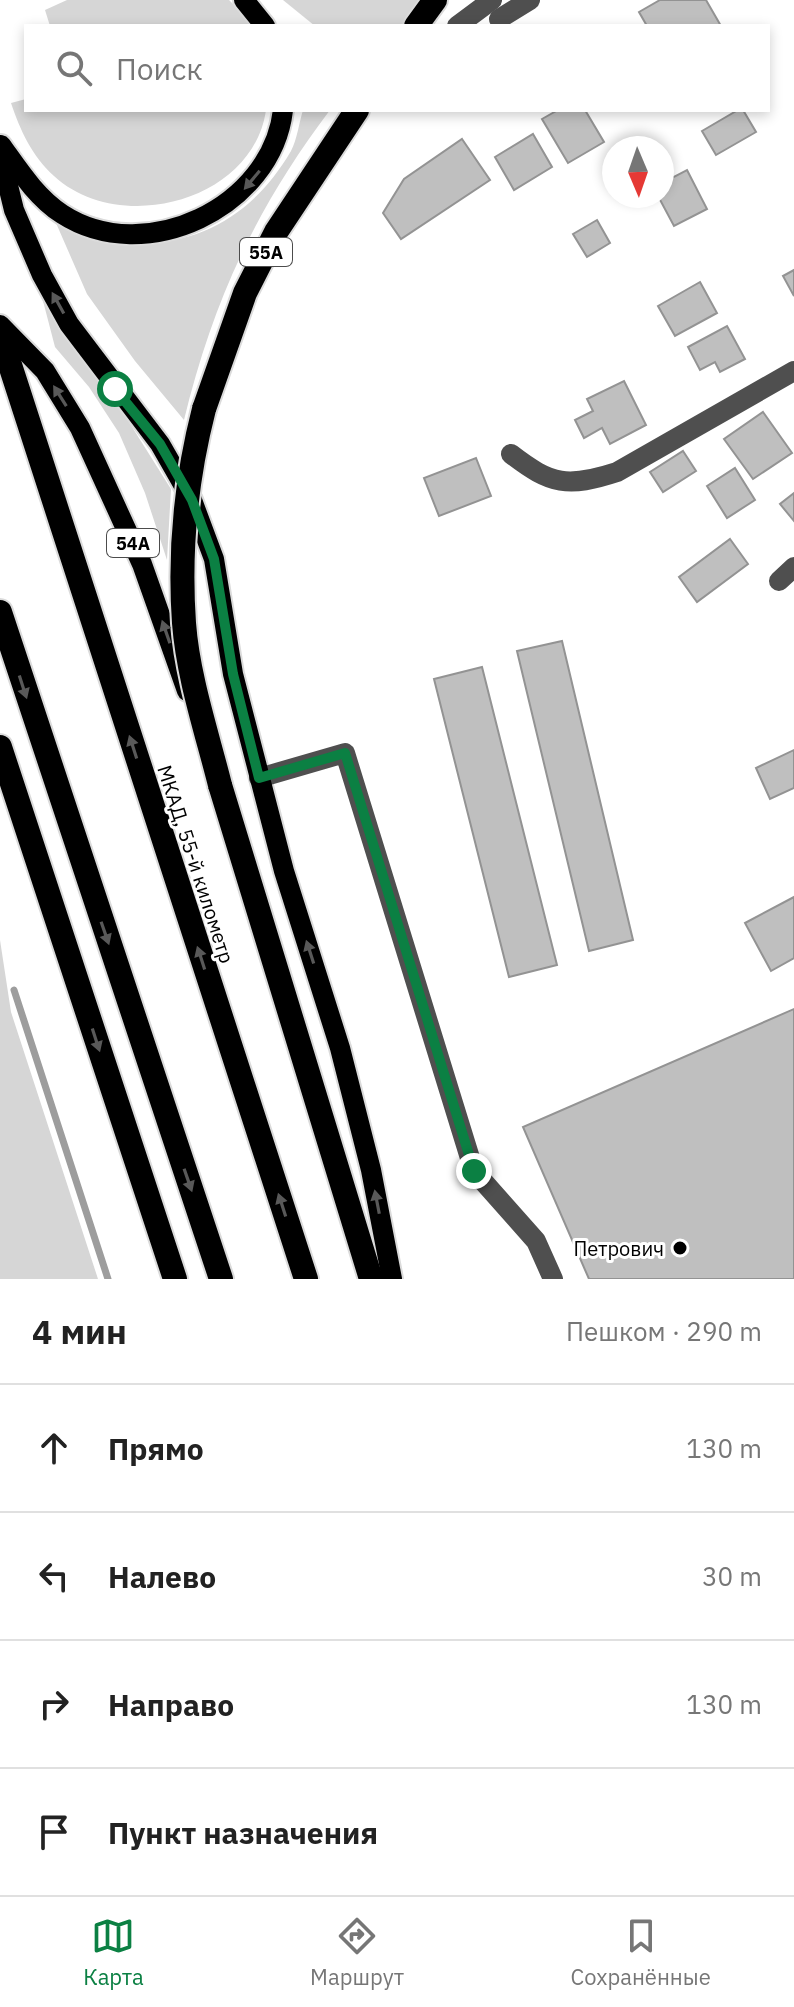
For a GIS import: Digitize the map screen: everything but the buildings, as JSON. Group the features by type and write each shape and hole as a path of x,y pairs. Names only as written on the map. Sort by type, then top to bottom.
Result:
{"highway":[{"path":"417,24 435,0"},
{"name":"55А","path":"220,785 184,625 184,523 193,453 204,409 245,293 276,232 356,112"},
{"name":"МКАД, 55-й километр","path":"0,334 306,1279"},
{"path":"0,612 221,1279"},
{"path":"0,747 175,1279"},
{"name":"54А","path":"220,785 371,1279"}],"main road":[{"path":"244,0 266,23"},
{"path":"0,143 38,195 62,214 89,227 117,233 151,233 182,226 212,213 243,190 265,165 281,129 283,112"},
{"path":"0,153 14,210 42,275 69,324 160,444 192,500 214,559 233,674 284,871 340,1048 371,1170 392,1279"},
{"name":"54А","path":"0,325 45,371 80,428 107,482 142,564 220,785"},
{"path":"0,768 18,807"}],"street":[{"path":"462,24 530,0"},
{"path":"511,454 540,477 562,483 589,481 617,472 794,371"},
{"path":"259,778 345,753 474,1171 536,1241 553,1279"}],"shaded area":[{"path":"67,0 229,0 253,24 49,24 45,10"},
{"path":"283,0 423,0 404,24 313,24"},
{"path":"24,100 24,112 265,112 256,142 237,168 210,187 180,200 146,206 113,204 81,194 54,176 33,151 11,103"},
{"path":"302,112 329,112 280,183 240,257 209,335 184,420 135,361 87,294 56,223 124,242 157,242 188,236 217,225 245,207 269,182 293,147"},
{"path":"36,274 171,489 167,560 145,493 119,433 89,387 55,347"},
{"path":"0,940 11,1012 98,1279 0,1279"}],"waterway":[{"path":"14,990 108,1279"}],"place":[{"name":"Петрович","path":"680,1248"}],"route":[{"path":"115,389 160,444 192,500 214,559 233,674 259,778 345,753 474,1171"}]}
